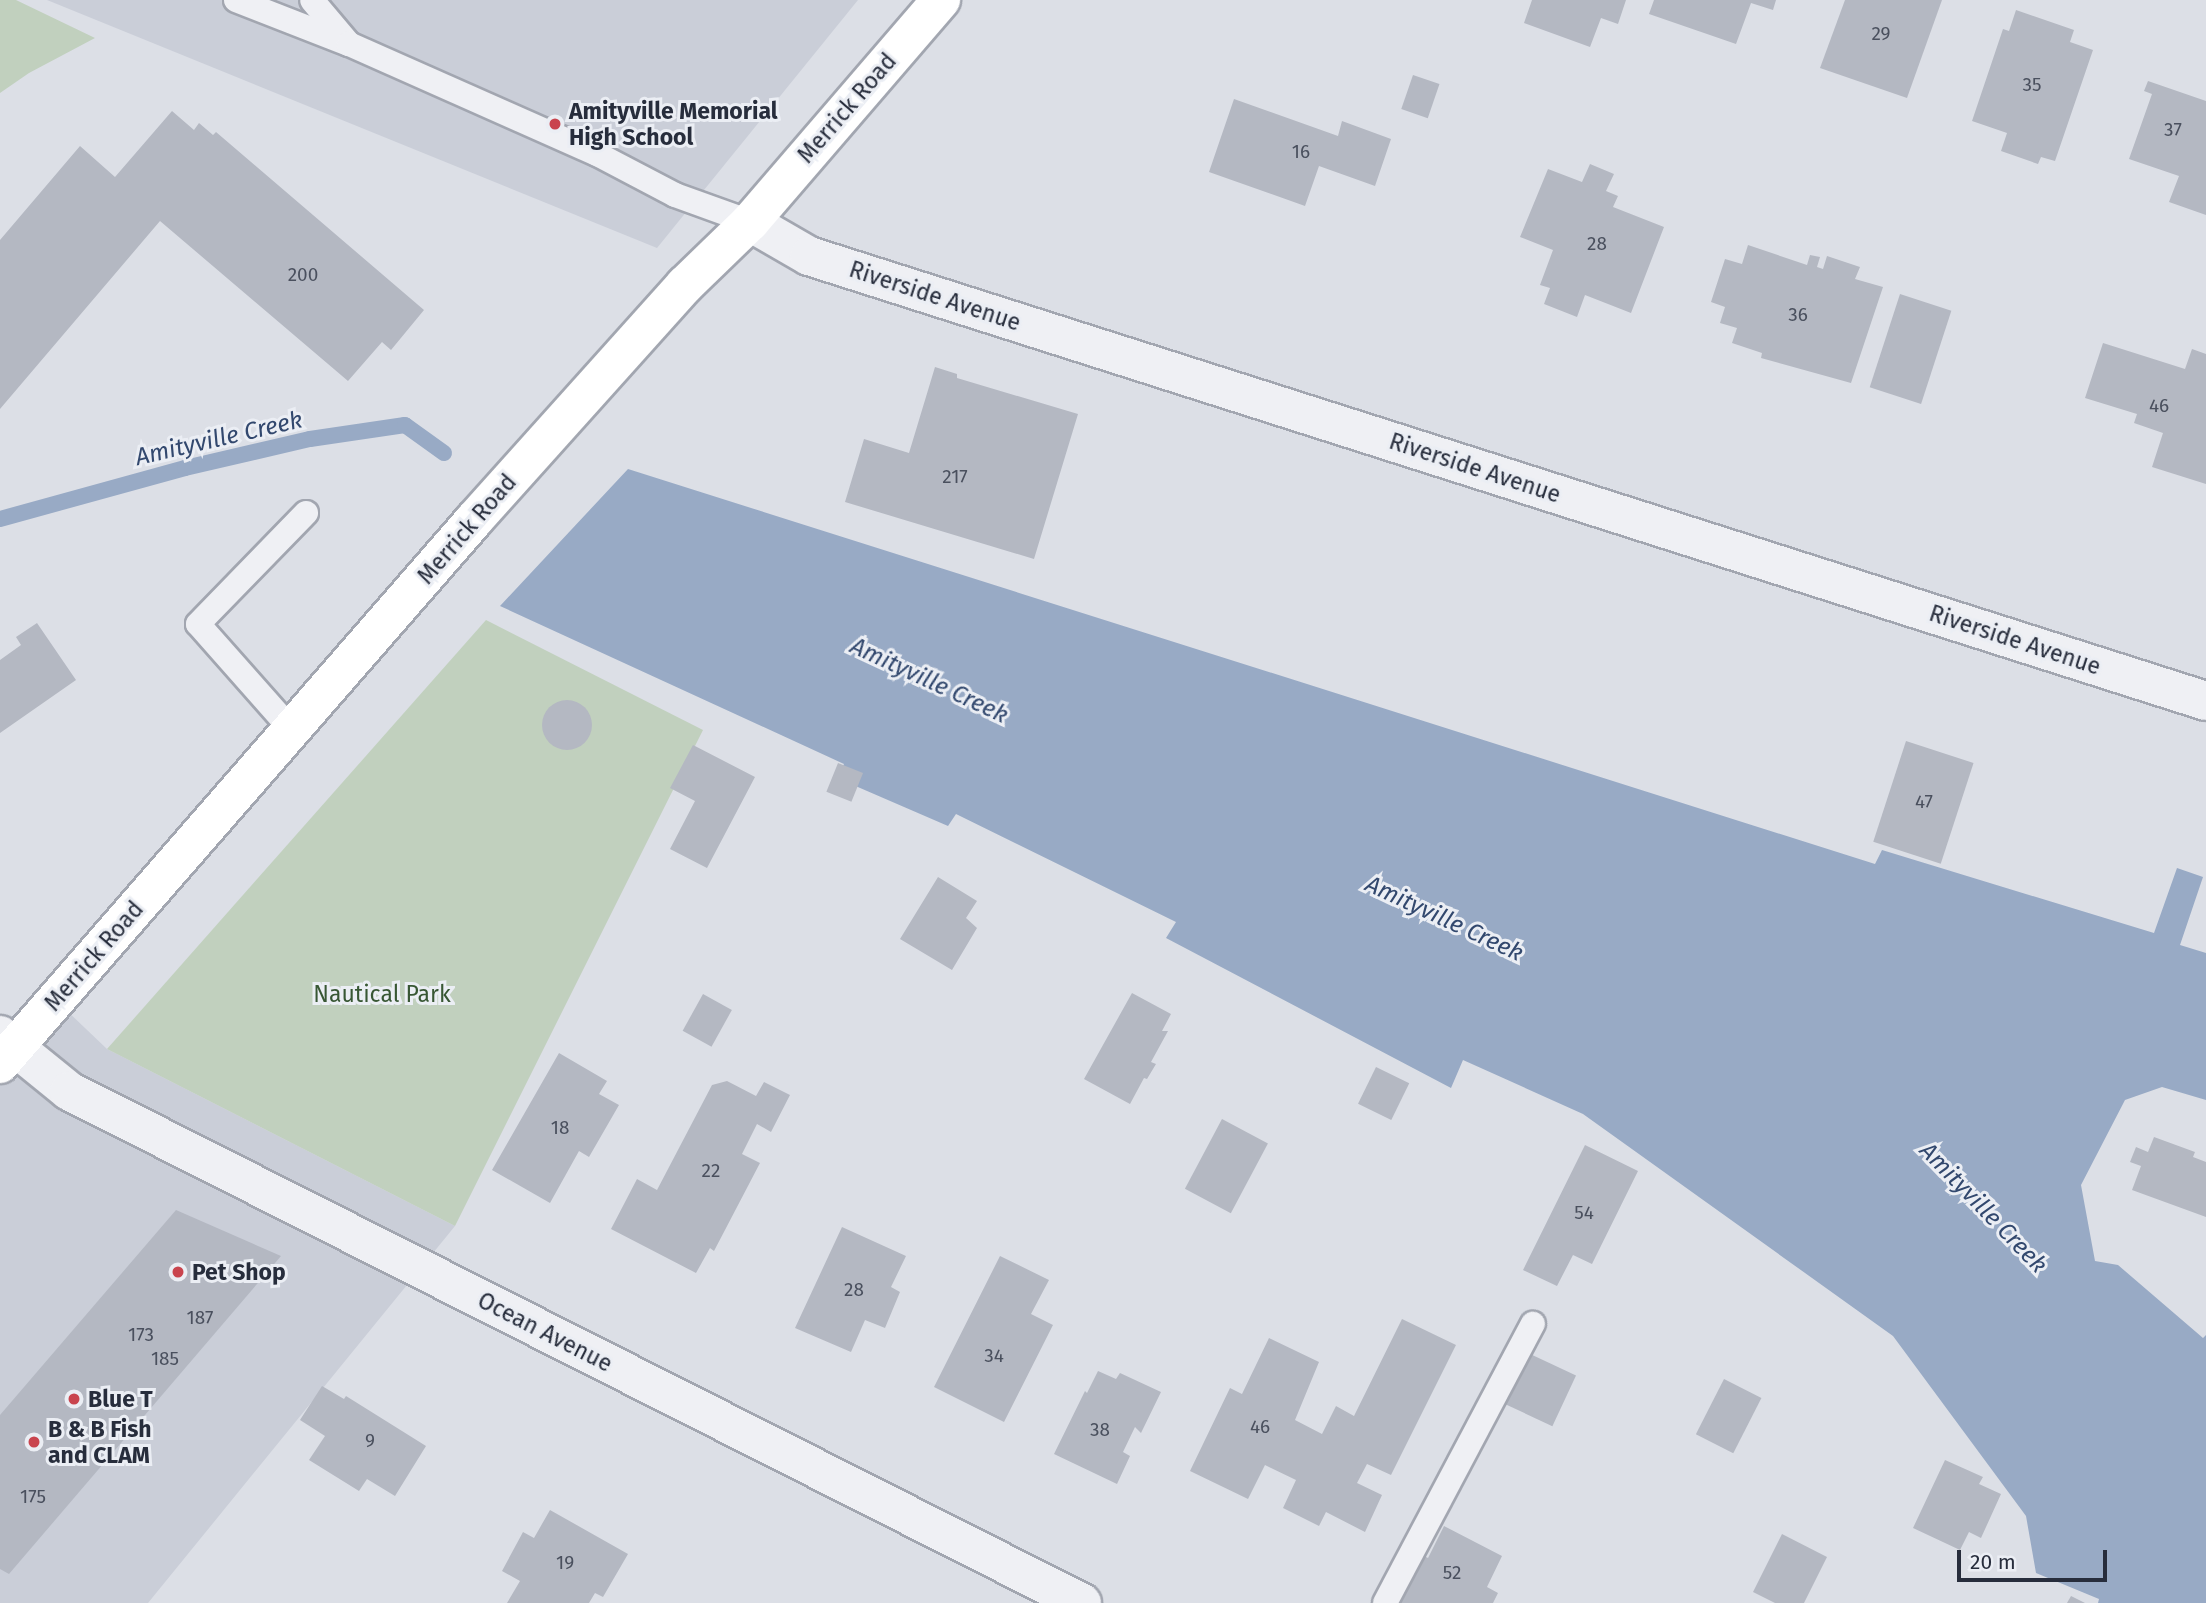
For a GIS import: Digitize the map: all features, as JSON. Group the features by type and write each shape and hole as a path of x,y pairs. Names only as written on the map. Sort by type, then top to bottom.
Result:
{"main road":[{"name":"Merrick Road","path":"5,1049 685,285 750,222 941,0"}],"street":[{"name":"Riverside Avenue","path":"750,222 809,256 2206,701"},
{"name":"Ocean Avenue","path":"5,1049 69,1091 1082,1603"}],"lane":[{"path":"236,0 349,44 597,154 675,195 750,222"},
{"path":"312,0 349,44"},
{"path":"291,729 198,624 306,513"},
{"path":"1385,1603 1533,1324"}],"shaded area":[{"name":"Amityville Memorial High School","path":"47,0 858,0 657,248"},
{"path":"42,987 107,1049 455,1226 148,1603 0,1603 0,1038"}],"green space":[{"path":"0,0 16,0 95,38 29,73 0,93"},
{"name":"Nautical Park","path":"486,620 703,730 455,1226 107,1049"}],"water":[{"path":"628,469 1875,864 1882,850 2154,933 2177,868 2203,877 2180,945 2206,953 2206,1100 2162,1087 2125,1100 2081,1185 2095,1261 2118,1265 2203,1338 2206,1335 2206,1603 2098,1603 2099,1599 2036,1573 2026,1516 1893,1336 1583,1114 1463,1060 1451,1088 1166,938 1176,922 956,814 948,826 837,778 844,764 500,606"}],"building":[{"path":"1532,0 1626,0 1618,24 1601,18 1590,47 1524,23"},
{"path":"1654,0 1776,0 1773,10 1751,3 1736,44 1649,14"},
{"path":"1845,0 1942,0 1907,98 1820,68"},
{"path":"2016,10 2074,30 2070,42 2093,50 2055,161 2041,157 2038,164 2001,151 2007,133 1972,121 2003,29 2009,31"},
{"path":"1413,75 1439,84 1428,118 1401,109"},
{"path":"2148,81 2206,101 2206,215 2169,202 2179,176 2129,159 2152,94 2144,91"},
{"path":"1234,99 1338,136 1342,121 1391,139 1375,186 1319,166 1305,206 1209,172"},
{"path":"172,111 194,130 199,123 213,135 216,132 424,310 391,350 382,342 348,381 160,221 0,409 0,240 80,146 115,177"},
{"path":"1590,164 1614,174 1606,191 1618,196 1613,207 1664,227 1631,313 1585,295 1577,317 1544,304 1550,288 1540,285 1553,250 1520,237 1548,169 1582,182"},
{"path":"1748,245 1807,265 1810,255 1820,257 1817,267 1823,269 1827,256 1860,267 1855,279 1883,287 1851,383 1761,358 1762,353 1732,343 1737,328 1720,323 1725,307 1711,302 1725,259 1742,264"},
{"path":"1900,294 1951,311 1921,404 1870,387"},
{"path":"2103,343 2185,369 2192,349 2206,354 2206,484 2152,467 2163,433 2134,423 2137,414 2085,398"},
{"path":"935,367 957,374 957,378 1078,414 1034,559 845,502 864,439 909,453"},
{"path":"37,623 76,680 0,733 0,660 21,645 16,637"},
{"path":"567,700 585,707 592,725 585,743 567,750 549,743 542,725 549,707"},
{"path":"1906,741 1974,763 1941,864 1873,842"},
{"path":"693,745 755,777 707,868 670,849 695,801 670,788"},
{"path":"838,763 863,773 851,802 826,792"},
{"path":"938,877 977,901 966,918 977,928 952,970 900,939"},
{"path":"1132,993 1171,1014 1162,1031 1168,1031 1151,1062 1156,1064 1147,1079 1144,1078 1130,1104 1084,1079"},
{"path":"703,994 732,1010 712,1047 683,1031"},
{"path":"559,1053 607,1081 599,1094 619,1105 589,1157 579,1151 550,1203 492,1170"},
{"path":"1376,1067 1409,1083 1391,1120 1358,1104"},
{"path":"727,1081 756,1096 764,1082 790,1095 771,1132 757,1124 742,1154 760,1163 714,1251 710,1248 696,1273 611,1229 637,1179 657,1190 712,1085"},
{"path":"1222,1119 1268,1143 1231,1213 1185,1189"},
{"path":"2154,1137 2195,1152 2193,1157 2206,1162 2206,1217 2132,1190 2141,1166 2130,1162 2136,1147 2148,1152"},
{"path":"1585,1145 1638,1171 1592,1264 1573,1255 1557,1286 1523,1270"},
{"path":"176,1210 281,1256 9,1574 0,1569 0,1415"},
{"path":"842,1227 906,1256 891,1287 900,1292 885,1328 865,1320 851,1352 795,1328"},
{"path":"1000,1256 1049,1280 1031,1314 1053,1325 1004,1422 934,1387"},
{"path":"1402,1319 1456,1345 1391,1475 1367,1464 1357,1483 1382,1495 1365,1532 1326,1512 1319,1526 1283,1508 1296,1480 1265,1465 1248,1499 1190,1471 1230,1388 1242,1394 1269,1338 1319,1362 1295,1420 1322,1434 1336,1406 1354,1416"},
{"path":"1528,1353 1576,1375 1552,1426 1504,1404"},
{"path":"1098,1371 1116,1379 1120,1373 1161,1392 1141,1433 1135,1427 1123,1452 1130,1456 1117,1484 1054,1454 1085,1391 1087,1393"},
{"path":"1724,1379 1761,1398 1733,1453 1696,1434"},
{"path":"322,1386 344,1399 346,1396 426,1446 395,1496 367,1479 359,1491 309,1460 325,1436 300,1420"},
{"path":"1945,1460 1983,1477 1979,1484 2001,1494 1981,1538 1969,1532 1960,1550 1913,1528"},
{"path":"550,1510 628,1554 603,1597 595,1593 589,1603 507,1603 520,1581 502,1571 523,1532 534,1538"},
{"path":"1444,1526 1502,1556 1487,1587 1498,1593 1493,1603 1394,1603 1420,1554 1428,1558"},
{"path":"1782,1534 1827,1557 1804,1603 1775,1603 1753,1592"},
{"path":"2071,1596 2085,1603 2067,1603"}],"waterway":[{"name":"Amityville Creek","path":"0,519 185,468 310,439 405,425 444,453"}],"place":[{"name":"Amityville Memorial High School","path":"555,124"},
{"name":"Pet Shop","path":"178,1272"},
{"name":"Blue T","path":"74,1399"},
{"name":"B & B Fish and CLAM","path":"34,1442"}]}
